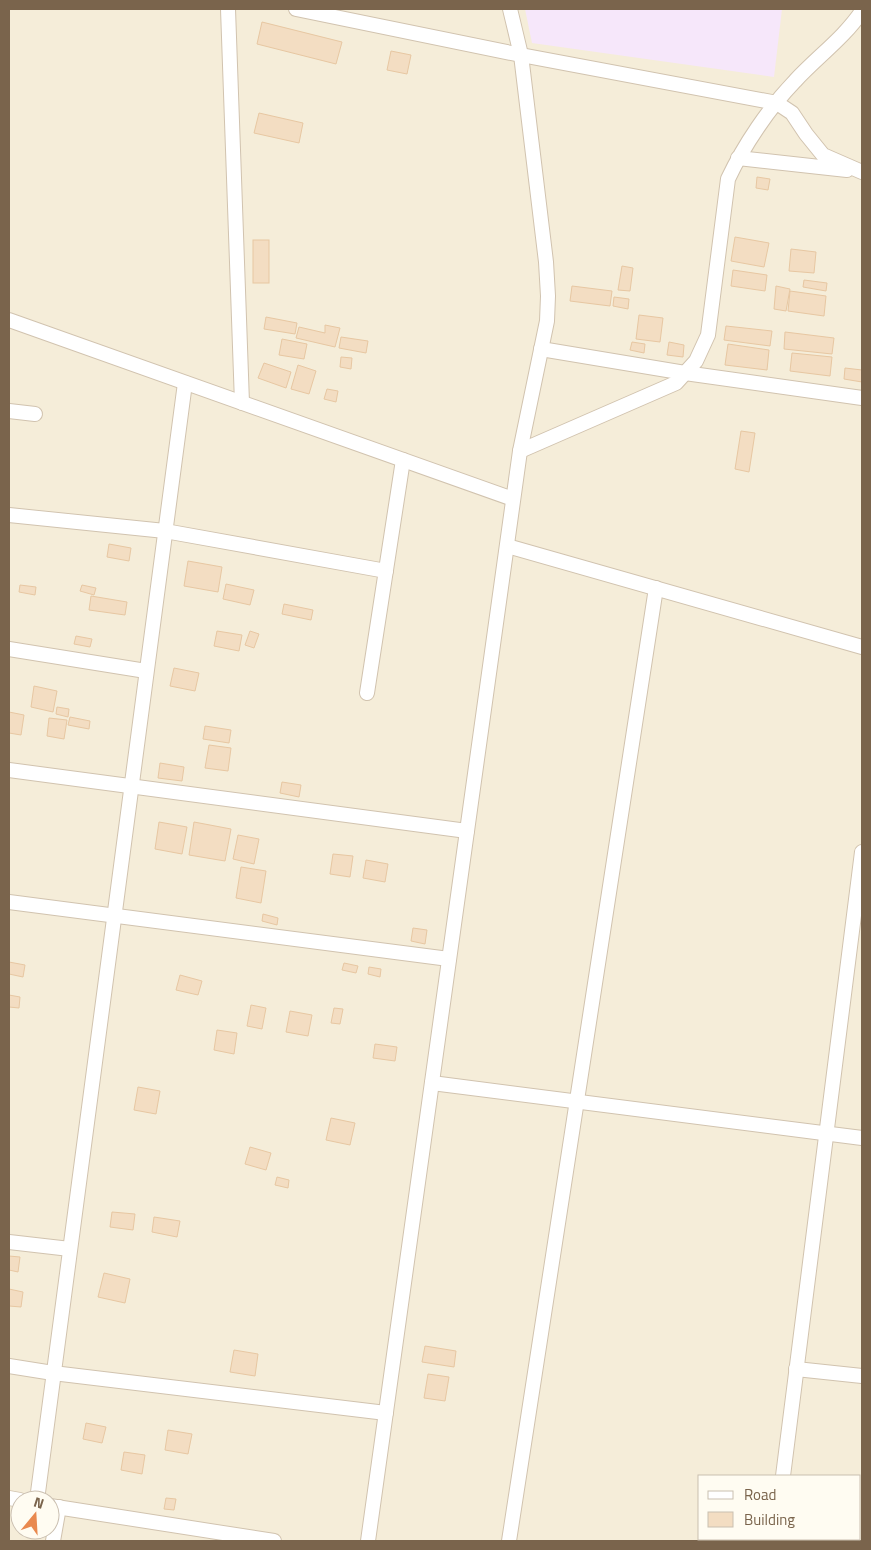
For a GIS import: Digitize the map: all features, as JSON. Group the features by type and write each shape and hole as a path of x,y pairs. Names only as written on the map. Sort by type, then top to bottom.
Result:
{"street":[{"path":"228,9 242,403"},
{"path":"296,9 521,55 777,103 792,113 823,155 862,172"},
{"path":"368,1541 520,451 547,321 546,262 521,55 510,9"},
{"path":"520,451 676,383 696,361 708,335 728,179 738,158 777,103 796,80 825,54 862,11"},
{"path":"738,158 862,172"},
{"path":"9,320 513,499"},
{"path":"541,350 862,398"},
{"path":"38,1490 185,383"},
{"path":"9,411 35,414"},
{"path":"367,693 403,460"},
{"path":"9,515 165,531 386,571"},
{"path":"507,546 862,647"},
{"path":"509,1541 656,588"},
{"path":"9,649 146,671"},
{"path":"9,770 467,831"},
{"path":"782,1475 859,897 862,852"},
{"path":"9,902 449,959"},
{"path":"432,1083 862,1138"},
{"path":"9,1242 70,1249"},
{"path":"9,1366 53,1373 386,1413"},
{"path":"796,1369 862,1376"},
{"path":"60,1507 236,1538 274,1541"}],"shaded area":[{"path":"9,9 862,9 862,1541 9,1541"},
{"path":"525,9 782,9 774,77 532,43"}],"building":[{"path":"262,22 342,42 336,64 257,44"},
{"path":"391,51 411,55 407,74 387,70"},
{"path":"259,113 303,123 299,143 254,133"},
{"path":"757,177 770,179 768,190 756,188"},
{"path":"735,237 769,243 764,267 731,261"},
{"path":"253,240 269,240 269,283 253,283"},
{"path":"791,249 816,252 814,273 789,271"},
{"path":"622,266 633,268 630,291 618,290"},
{"path":"733,270 767,275 765,291 731,286"},
{"path":"804,280 827,283 826,291 803,287"},
{"path":"572,286 612,291 610,306 570,301"},
{"path":"776,286 790,289 786,311 774,309"},
{"path":"790,291 826,296 824,316 788,311"},
{"path":"614,297 629,299 628,309 613,306"},
{"path":"639,315 663,318 660,342 636,339"},
{"path":"266,317 297,323 295,334 264,329"},
{"path":"325,325 340,328 335,347 296,338 299,327 325,333"},
{"path":"726,326 772,331 770,346 724,340"},
{"path":"785,332 834,338 832,354 784,349"},
{"path":"341,337 368,341 366,353 339,348"},
{"path":"282,339 307,344 304,359 279,355"},
{"path":"632,342 645,344 644,353 630,350"},
{"path":"669,342 684,345 683,357 667,355"},
{"path":"728,344 769,350 767,370 725,365"},
{"path":"792,353 832,357 830,376 790,371"},
{"path":"341,357 352,358 351,369 340,367"},
{"path":"264,363 291,372 286,388 258,378"},
{"path":"298,365 316,371 309,394 291,389"},
{"path":"845,368 862,370 862,382 844,379"},
{"path":"327,389 338,391 336,402 324,399"},
{"path":"741,431 755,433 749,472 735,469"},
{"path":"109,544 131,548 129,561 107,557"},
{"path":"188,561 222,567 218,592 184,586"},
{"path":"226,584 254,590 250,605 223,599"},
{"path":"20,585 36,587 35,595 19,592"},
{"path":"82,585 96,588 94,595 80,591"},
{"path":"91,596 127,602 125,615 89,610"},
{"path":"284,604 313,610 311,620 282,614"},
{"path":"217,631 242,635 239,651 214,646"},
{"path":"250,631 259,634 254,648 245,645"},
{"path":"76,636 92,639 90,647 74,644"},
{"path":"174,668 199,673 195,691 170,686"},
{"path":"34,686 57,691 53,712 31,707"},
{"path":"57,707 69,709 68,717 56,714"},
{"path":"9,712 24,715 21,735 9,733"},
{"path":"70,717 90,721 89,729 68,725"},
{"path":"49,718 67,720 64,739 47,736"},
{"path":"205,726 231,730 229,743 203,739"},
{"path":"209,745 231,748 228,771 205,768"},
{"path":"160,763 184,767 182,781 158,778"},
{"path":"282,782 301,785 299,797 280,793"},
{"path":"159,822 187,827 182,854 155,849"},
{"path":"194,822 231,829 225,861 189,855"},
{"path":"238,835 259,839 254,864 233,859"},
{"path":"333,854 353,856 350,877 330,874"},
{"path":"366,860 388,864 385,882 363,878"},
{"path":"241,867 266,871 261,903 236,898"},
{"path":"263,914 278,918 277,925 262,921"},
{"path":"413,928 427,930 425,944 411,941"},
{"path":"9,962 25,965 23,977 9,974"},
{"path":"344,963 358,966 356,973 342,970"},
{"path":"369,967 381,969 380,977 368,974"},
{"path":"180,975 202,981 198,995 176,990"},
{"path":"9,995 20,997 19,1008 9,1007"},
{"path":"251,1005 266,1008 262,1029 247,1026"},
{"path":"334,1008 343,1009 340,1024 331,1023"},
{"path":"290,1011 312,1015 308,1036 286,1032"},
{"path":"217,1030 237,1033 234,1054 214,1050"},
{"path":"375,1044 397,1047 395,1061 373,1058"},
{"path":"138,1087 160,1091 156,1114 134,1110"},
{"path":"331,1118 355,1123 350,1145 326,1140"},
{"path":"250,1147 271,1153 266,1170 245,1164"},
{"path":"277,1177 289,1180 288,1188 275,1185"},
{"path":"112,1212 135,1214 133,1230 110,1227"},
{"path":"154,1217 180,1221 177,1237 152,1232"},
{"path":"9,1256 20,1257 18,1272 9,1270"},
{"path":"104,1273 130,1279 125,1303 98,1297"},
{"path":"9,1289 23,1292 21,1307 9,1306"},
{"path":"425,1346 456,1351 454,1367 422,1362"},
{"path":"234,1350 258,1354 255,1376 230,1372"},
{"path":"428,1374 449,1377 445,1401 424,1398"},
{"path":"86,1423 106,1427 102,1443 83,1439"},
{"path":"168,1430 192,1434 188,1454 165,1450"},
{"path":"124,1452 145,1455 142,1474 121,1470"},
{"path":"166,1498 176,1499 174,1510 164,1509"}]}
